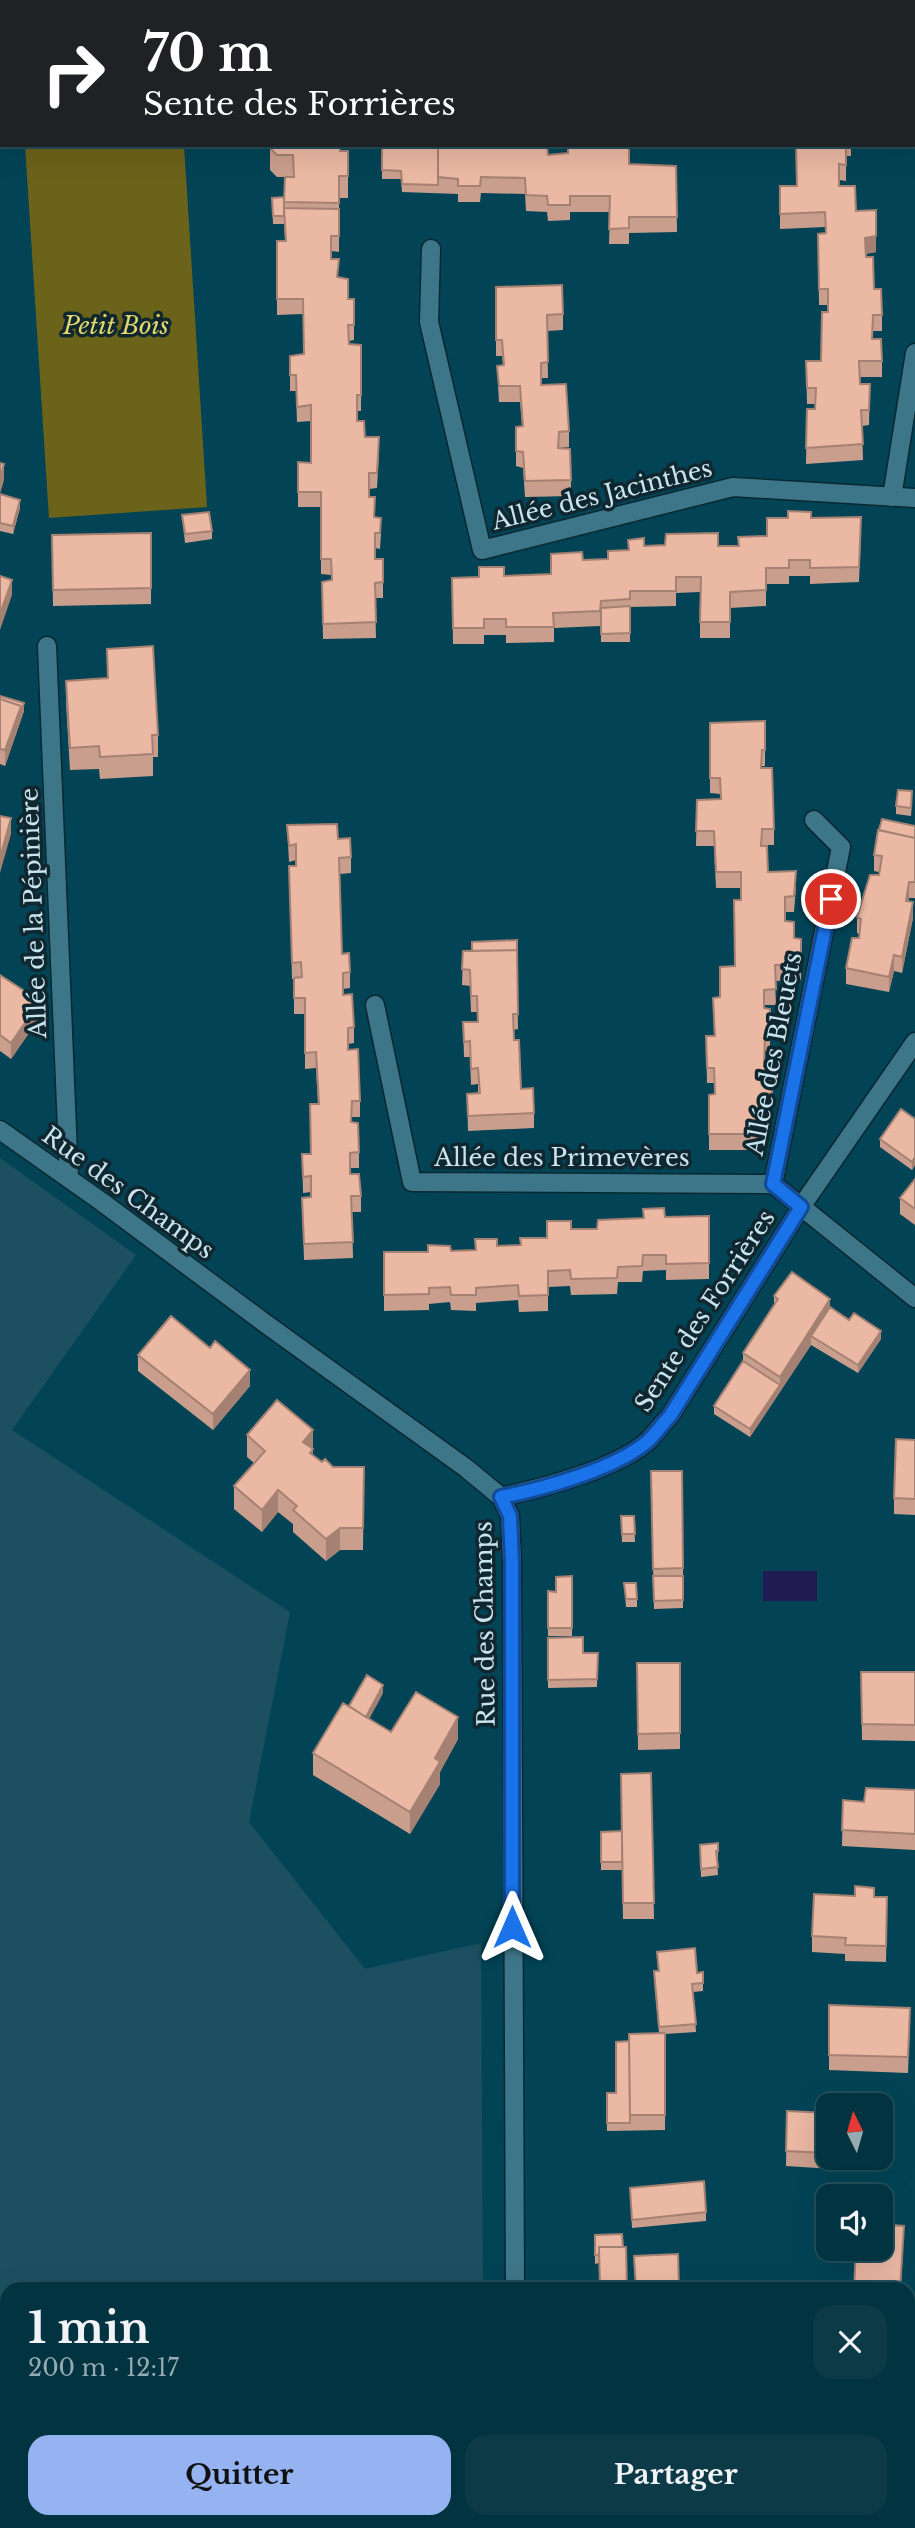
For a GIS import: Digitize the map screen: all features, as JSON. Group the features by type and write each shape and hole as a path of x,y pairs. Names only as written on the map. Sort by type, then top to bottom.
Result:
{"street":[{"name":"Allée des Jacinthes","path":"431,249 429,322 482,550 733,486 915,498"},
{"path":"892,496 915,353"},
{"name":"Allée de la Pépinière","path":"47,646 69,1178"},
{"name":"Allée des Bleuets","path":"773,1184 841,847 814,820"},
{"name":"Allée des Primevères","path":"375,1005 412,1182 773,1184"},
{"name":"Sente des Forrières","path":"501,1497 525,1492 613,1463 647,1441 670,1416 801,1207 915,1042"},
{"name":"Rue des Champs","path":"0,1130 466,1468 501,1497 510,1516 514,2282"},
{"path":"773,1184 915,1298"}],"shaded area":[{"path":"0,1158 136,1255 12,1430 290,1612 249,1822 365,1969 481,1943 483,2282 0,2282"},
{"path":"763,1571 817,1571 817,1601 763,1601"}],"green space":[{"name":"Petit Bois","path":"25,147 184,147 207,507 49,518"}],"building":[{"path":"340,147 340,151 348,151 348,176 339,176 339,203 284,202 285,177 294,177 293,155 277,155 270,148"},
{"path":"382,147 438,147 438,185 402,184 401,171 382,170"},
{"path":"438,147 547,147 548,155 568,153 568,147 629,147 629,164 676,166 677,217 629,217 629,228 609,229 610,196 570,196 570,205 548,205 547,196 526,195 525,178 481,177 480,186 458,186 458,179 438,177"},
{"path":"796,147 846,147 846,165 839,164 839,186 855,186 856,211 876,210 876,236 865,238 866,257 873,257 874,289 881,289 882,315 873,315 872,339 881,339 882,361 859,361 860,384 870,384 869,410 861,410 863,444 806,448 807,409 815,409 816,388 807,388 806,361 821,361 822,312 828,312 828,289 819,289 818,234 826,233 825,212 780,214 780,186 797,186"},
{"path":"284,197 284,216 273,216 272,198"},
{"path":"284,208 339,209 339,236 331,236 331,259 339,259 337,277 348,279 348,299 354,299 354,325 348,325 349,344 361,345 361,395 357,395 357,421 364,421 365,437 379,437 377,473 369,473 369,497 375,497 374,517 381,518 380,533 375,533 375,559 383,559 383,582 375,583 376,622 323,624 322,582 332,580 331,559 321,559 321,492 298,492 298,462 311,463 311,405 297,407 296,375 290,375 290,356 304,354 303,299 277,299 277,241 286,241"},
{"path":"562,285 563,314 547,315 548,362 541,363 541,385 566,384 569,431 559,432 558,448 570,449 571,480 525,481 523,452 516,451 516,427 523,426 520,386 499,386 497,366 504,365 502,340 496,340 496,287"},
{"path":"0,494 20,500 13,526 0,523"},
{"path":"788,511 811,512 811,518 861,517 859,567 810,568 810,560 789,560 789,568 766,568 766,590 730,592 730,622 700,622 701,577 676,577 676,591 630,591 630,599 601,601 600,611 553,613 554,627 506,627 506,619 484,619 484,628 453,628 452,578 479,577 479,567 504,567 504,576 551,574 551,554 582,552 583,560 608,559 608,551 629,550 628,540 644,538 644,546 665,545 666,534 718,533 718,546 739,546 738,537 767,536 767,518 788,518"},
{"path":"209,512 212,531 185,534 182,515"},
{"path":"151,533 151,588 53,590 52,535"},
{"path":"0,576 12,580 0,614"},
{"path":"630,606 630,633 601,634 601,608"},
{"path":"153,646 158,735 152,735 153,754 100,757 99,746 70,748 66,681 108,678 107,649"},
{"path":"0,696 24,703 21,713 21,706 0,699"},
{"path":"0,699 21,706 5,750 0,749"},
{"path":"765,721 765,750 762,750 761,768 772,768 774,829 762,829 761,846 767,846 768,872 796,871 794,896 785,897 785,921 794,922 794,938 801,939 801,964 775,965 776,989 764,990 764,1008 770,1009 770,1035 765,1035 764,1066 772,1066 772,1093 765,1094 765,1121 761,1134 709,1134 709,1095 715,1094 714,1068 707,1068 706,1036 715,1036 713,998 720,997 720,967 735,966 734,900 741,900 741,872 716,872 714,831 696,831 697,800 721,799 720,778 710,778 710,723"},
{"path":"898,790 912,791 911,808 896,806"},
{"path":"0,816 11,818 0,858"},
{"path":"882,819 915,826 915,838 879,830"},
{"path":"337,824 338,839 350,838 351,857 339,858 342,954 349,953 350,972 343,973 343,995 352,994 354,1027 348,1028 348,1050 358,1049 360,1101 352,1101 351,1122 358,1123 359,1152 350,1153 350,1174 359,1174 361,1196 351,1196 353,1242 304,1244 302,1198 311,1197 311,1176 303,1177 302,1154 311,1154 310,1104 319,1104 316,1052 305,1053 305,998 294,998 294,978 302,977 301,962 292,963 289,866 296,866 296,844 289,846 287,825"},
{"path":"878,830 915,838 915,882 909,882 906,901 913,902 902,957 894,955 889,977 846,968 852,938 859,938 861,919 857,917 870,875 879,875 882,856 874,855"},
{"path":"517,940 517,950 472,951 472,942"},
{"path":"517,950 518,1014 513,1014 514,1040 519,1040 521,1089 533,1088 534,1113 468,1116 467,1094 480,1093 478,1068 471,1069 470,1041 464,1042 463,1022 478,1022 477,996 471,996 470,970 462,969 463,951"},
{"path":"0,975 40,1001 11,1043 0,1035"},
{"path":"901,1109 915,1119 915,1157 912,1162 880,1139"},
{"path":"915,1179 915,1209 900,1198"},
{"path":"664,1208 665,1217 709,1216 709,1263 666,1264 666,1255 643,1255 642,1266 618,1267 617,1278 571,1279 570,1270 548,1271 548,1295 519,1296 518,1285 476,1288 476,1295 451,1295 450,1287 429,1288 429,1294 384,1295 384,1252 428,1252 428,1245 450,1246 451,1251 476,1250 475,1239 497,1239 497,1246 521,1245 520,1238 547,1238 547,1221 571,1221 571,1229 597,1229 598,1220 644,1218 643,1209"},
{"path":"792,1272 830,1299 780,1377 743,1353 778,1299 774,1296"},
{"path":"830,1307 849,1320 854,1313 881,1331 858,1365 811,1336"},
{"path":"171,1316 210,1348 215,1341 250,1370 213,1414 138,1355"},
{"path":"743,1361 780,1385 750,1429 714,1406"},
{"path":"277,1400 313,1430 303,1442 313,1449 310,1453 322,1462 325,1459 333,1467 364,1467 363,1528 340,1528 326,1539 293,1510 297,1506 278,1490 262,1510 234,1486 265,1451 247,1435"},
{"path":"896,1439 915,1440 915,1499 894,1498"},
{"path":"651,1471 682,1471 683,1568 653,1569"},
{"path":"621,1516 634,1516 635,1534 622,1534"},
{"path":"572,1576 572,1628 548,1628 548,1591 556,1592 556,1577"},
{"path":"653,1576 683,1576 683,1600 654,1601"},
{"path":"624,1583 636,1583 637,1599 626,1599"},
{"path":"583,1637 583,1653 598,1653 597,1679 548,1680 548,1638"},
{"path":"637,1663 680,1663 680,1733 638,1734"},
{"path":"861,1672 915,1672 915,1725 862,1724"},
{"path":"367,1675 383,1685 366,1717 349,1706"},
{"path":"416,1692 458,1717 435,1758 440,1762 410,1812 313,1753 343,1703 391,1732"},
{"path":"651,1773 654,1903 623,1903 621,1774"},
{"path":"866,1788 915,1790 915,1834 842,1830 843,1800 864,1802"},
{"path":"622,1831 622,1862 601,1862 601,1832"},
{"path":"718,1843 718,1867 701,1869 700,1845"},
{"path":"855,1886 874,1888 874,1897 887,1897 886,1946 845,1945 846,1938 812,1936 814,1894 855,1896"},
{"path":"695,1948 697,1973 703,1972 703,1983 692,1984 696,2024 659,2027 654,1971 659,1971 657,1952"},
{"path":"829,2005 910,2008 908,2057 829,2055"},
{"path":"665,2033 665,2115 630,2115 629,2034"},
{"path":"629,2041 630,2123 607,2123 607,2093 616,2093 616,2042"},
{"path":"787,2111 816,2112 816,2152 786,2151"},
{"path":"704,2181 706,2212 632,2220 630,2188"},
{"path":"893,2225 904,2226 900,2282 854,2282 855,2261 893,2261"},
{"path":"622,2234 623,2247 599,2247 599,2255 595,2255 595,2235"},
{"path":"599,2247 626,2247 627,2282 600,2282"},
{"path":"678,2254 679,2282 636,2282 634,2256"}],"route":[{"path":"512,1927 512,1563 510,1516 501,1497 525,1492 613,1463 647,1441 670,1416 801,1207 773,1184 831,899"}]}
